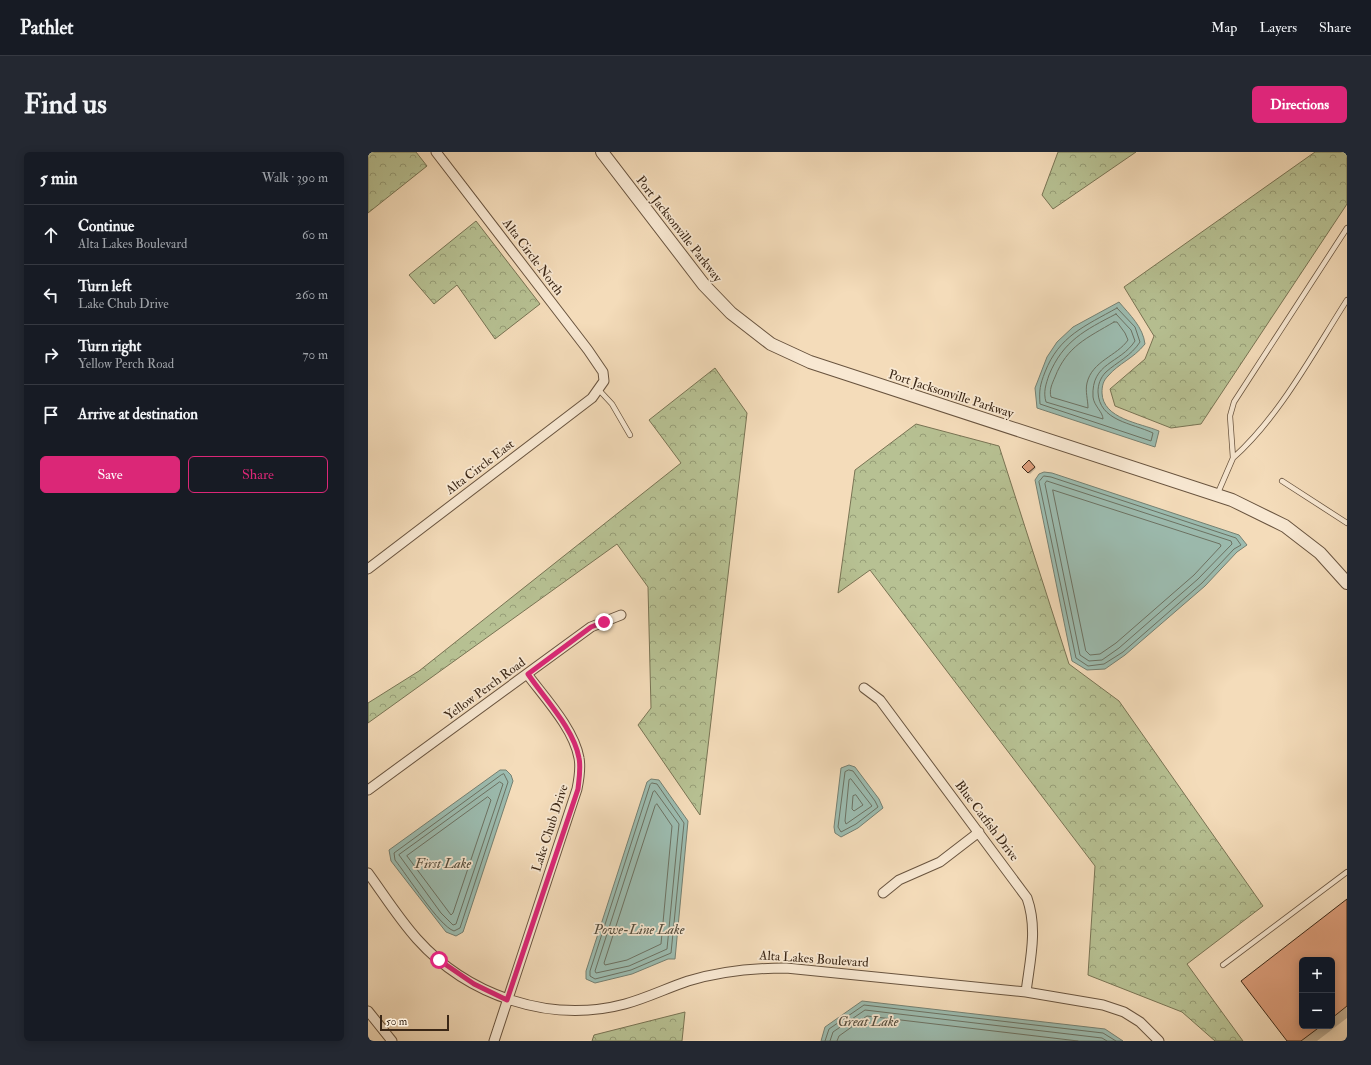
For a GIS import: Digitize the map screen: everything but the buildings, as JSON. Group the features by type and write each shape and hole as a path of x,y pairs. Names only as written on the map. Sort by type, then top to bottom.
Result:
{"street":[{"name":"Alta Circle North","path":"436,152 588,350 602,372 604,381"},
{"name":"Port Jacksonville Parkway","path":"602,152 704,285 731,313 771,344 810,362 1232,500 1285,526 1320,553 1345,577"},
{"name":"Alta Circle East","path":"368,569 592,398 604,381"},
{"name":"Yellow Perch Road","path":"368,790 591,627 621,615"},
{"name":"Lake Chub Drive","path":"494,1041 578,789 579,758 574,743 567,729 528,674"},
{"name":"Blue Catfish Drive","path":"864,688 880,700 1020,886 1027,898 1031,908 1034,929 1026,992"},
{"path":"882,893 899,880 940,862 979,832"},
{"name":"Alta Lakes Boulevard","path":"368,873 416,938 434,956 474,984 507,1000 560,1010 607,1008 650,996 694,979 722,972 752,968 824,971 1026,992 1103,1005 1124,1012 1140,1022 1160,1041"},
{"path":"368,1011 392,1041"}],"lane":[{"path":"1233,458 1230,416 1234,402 1347,228"},
{"path":"1217,495 1233,458 1250,443 1270,419 1347,300"},
{"path":"599,390 612,404 630,435"},
{"path":"1282,481 1347,523"},
{"path":"1223,966 1347,872"}],"green space":[{"path":"368,152 416,152 427,166 368,213"},
{"path":"1058,152 1136,152 1053,209 1042,195"},
{"path":"1315,152 1347,152 1347,204 1201,424 1171,428 1115,406 1110,389 1145,359 1154,336 1124,287"},
{"path":"476,221 540,304 495,339 457,285 434,304 409,275"},
{"path":"715,368 747,413 700,815 638,725 651,708 648,587 617,544 368,723 368,703 419,671 681,463 649,420"},
{"path":"916,424 999,446 1069,664 1119,701 1263,906 1187,964 1243,1041 1215,1041 1182,1012 1088,975 1095,866 870,570 838,593 855,470"},
{"path":"685,1012 682,1041 592,1041 594,1035"}],"water":[{"path":"1119,302 1139,327 1145,344 1136,354 1112,372 1105,380 1102,390 1104,402 1109,409 1124,419 1159,431 1155,447 1037,408 1035,388 1047,357 1057,342 1073,327"},
{"path":"1044,472 1052,473 1239,535 1247,545 1237,552 1205,586 1125,655 1105,669 1087,670 1072,661 1035,480 1039,474"},
{"path":"849,765 855,767 879,799 883,808 858,828 841,837 835,833 834,827 841,768"},
{"name":"First Lake","path":"500,770 506,770 511,775 513,781 463,932 456,936 446,932 391,861 389,850"},
{"name":"Powe-Line Lake","path":"651,779 659,780 688,821 675,959 668,959 632,974 595,983 586,979 586,971 647,782"},
{"name":"Great Lake","path":"862,1001 1105,1029 1123,1041 821,1041 825,1027"}],"route":[{"path":"439,960 474,984 507,1000 578,789 579,774 579,758 567,729 528,674 591,627 604,622"}]}
